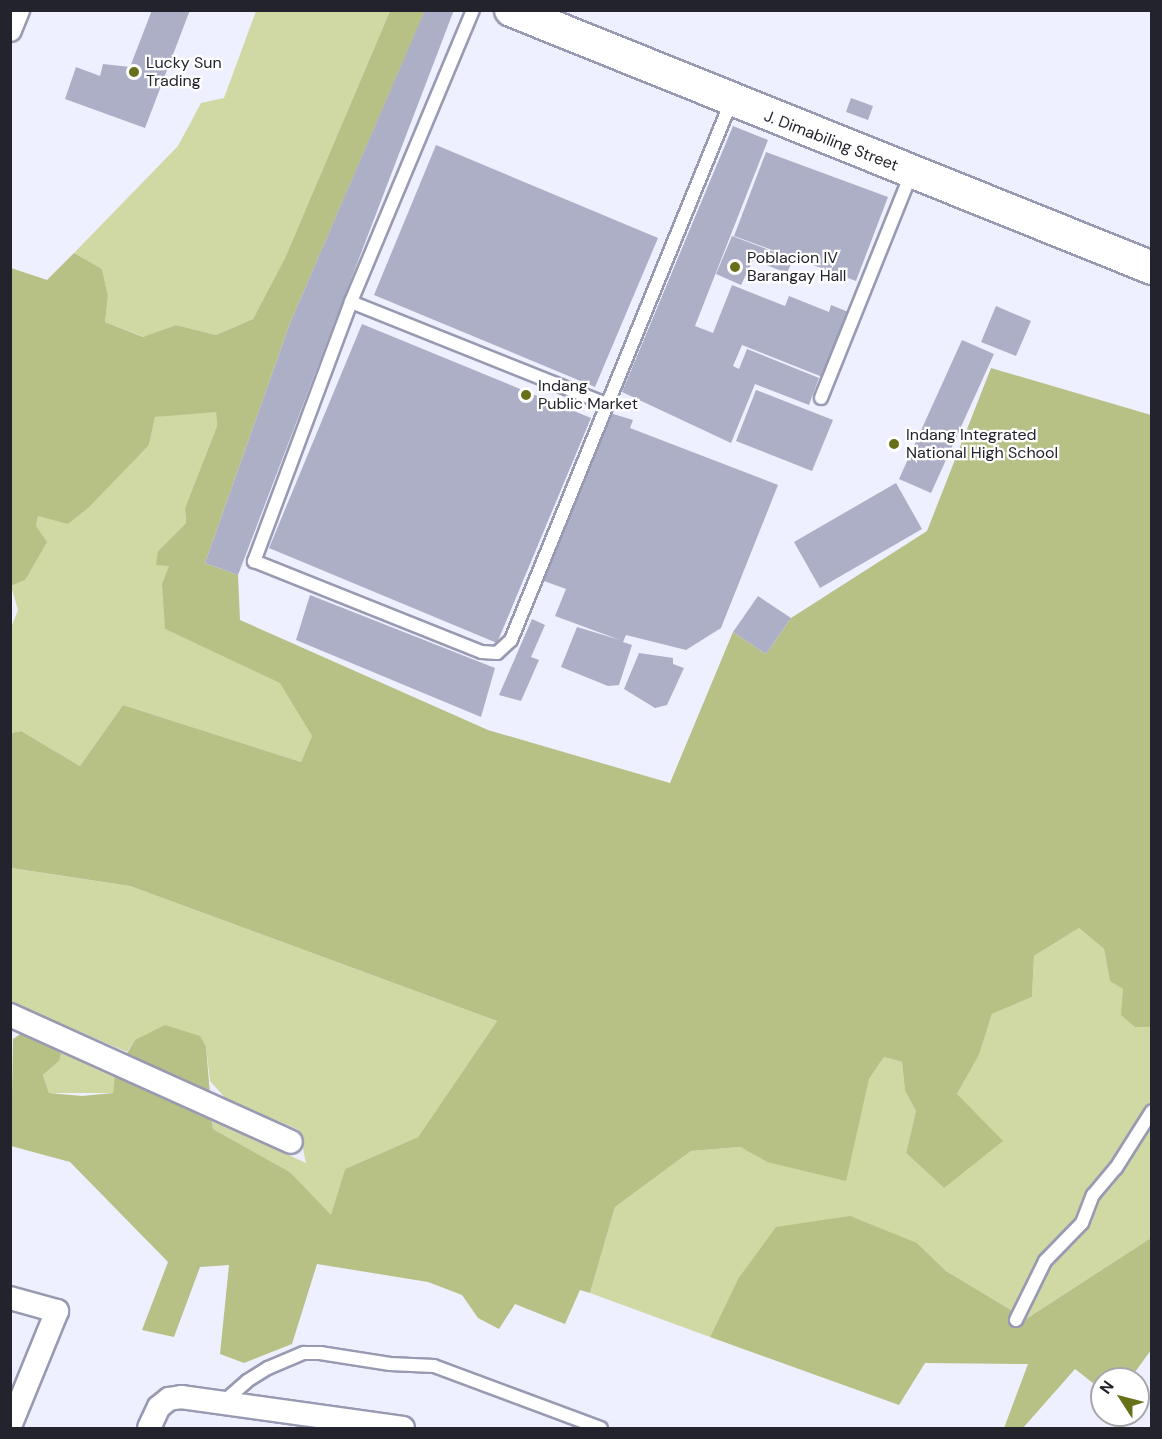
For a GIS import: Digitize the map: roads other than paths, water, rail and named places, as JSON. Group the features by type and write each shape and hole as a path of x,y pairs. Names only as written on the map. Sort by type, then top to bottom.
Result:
{"street":[{"path":"10,30 18,10"},
{"name":"J. Dimabiling Street","path":"511,10 731,102 1152,268"},
{"path":"10,1015 291,1143"},
{"path":"10,1298 57,1311 10,1426"},
{"path":"149,1428 159,1407 169,1399 222,1403 403,1428"}],"lane":[{"path":"472,10 351,302 254,561 482,652 497,653 511,640 731,102"},
{"path":"821,398 912,172"},
{"path":"351,302 608,405"},
{"path":"1016,1320 1045,1261 1082,1223 1093,1195 1116,1168 1152,1111"},
{"path":"222,1403 247,1381 268,1368 304,1353 320,1353 390,1364 434,1366 601,1428"}],"place":[{"name":"Lucky Sun Trading","path":"134,72"},
{"name":"Poblacion IV Barangay Hall","path":"735,267"},
{"name":"Indang Public Market","path":"526,395"},
{"name":"Indang Integrated National High School","path":"894,444"}]}
